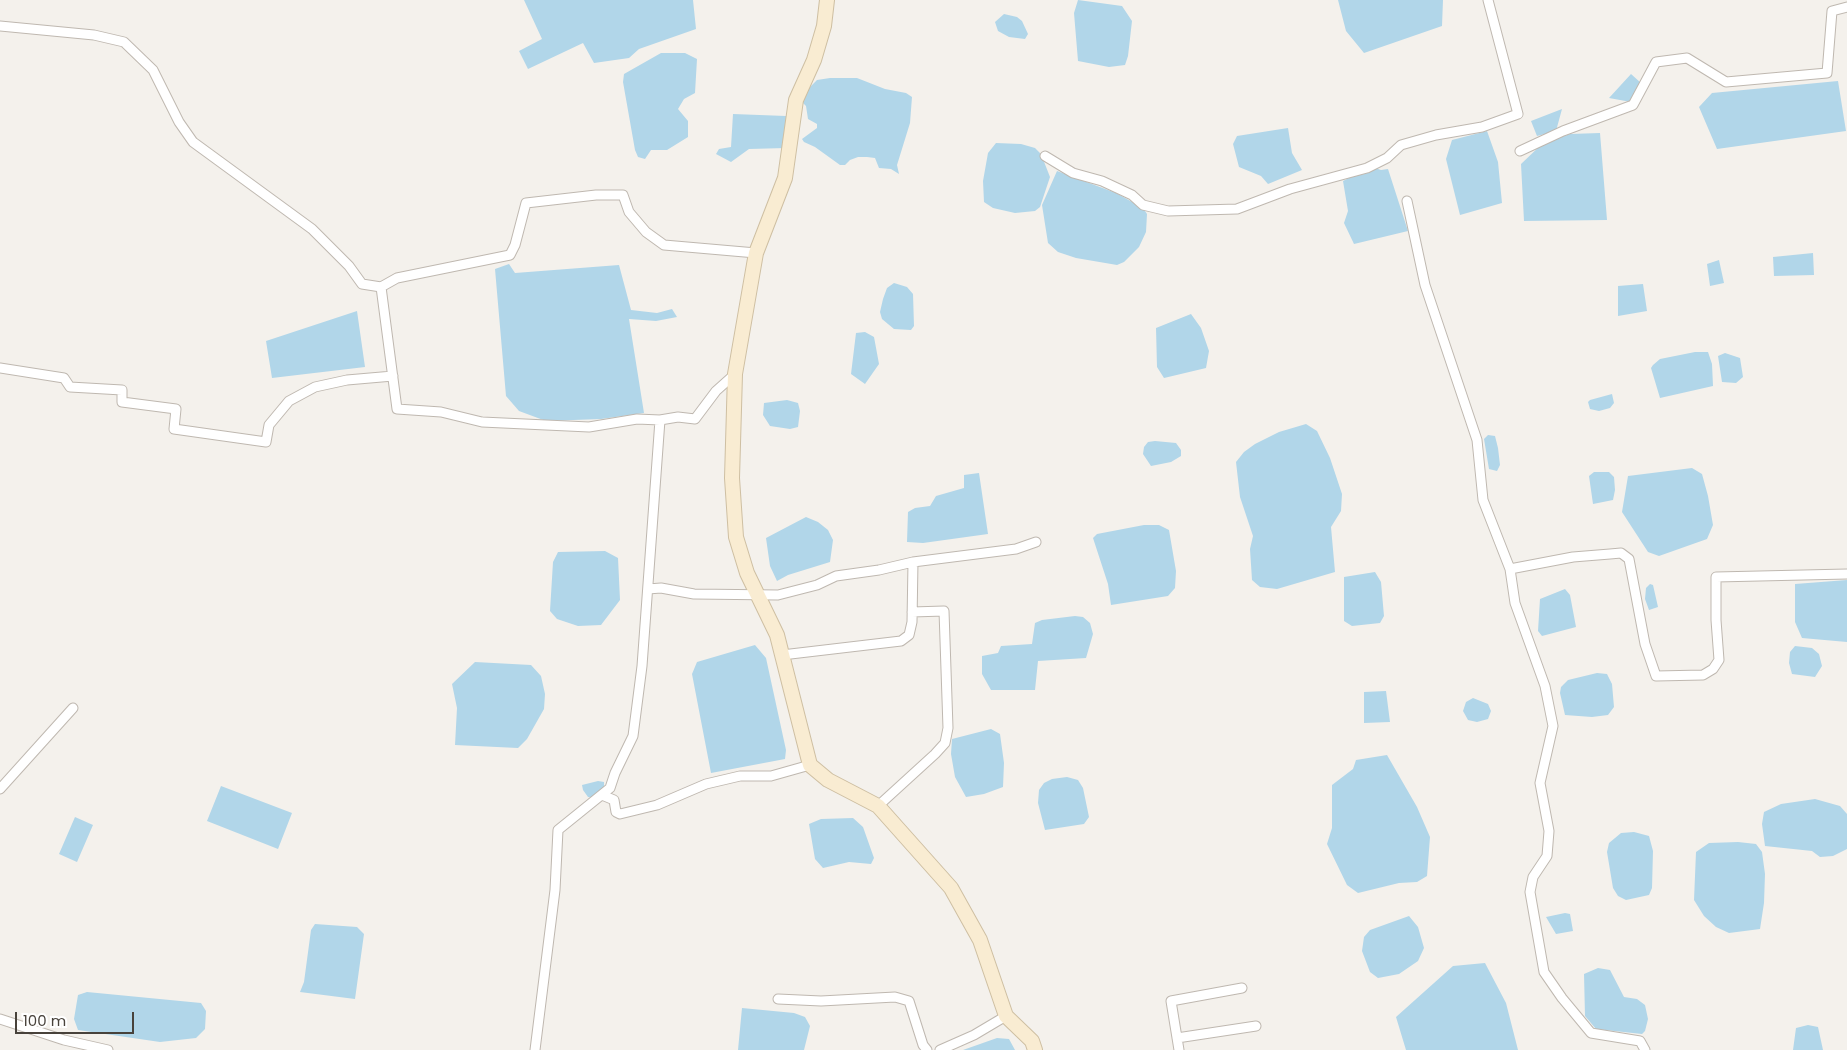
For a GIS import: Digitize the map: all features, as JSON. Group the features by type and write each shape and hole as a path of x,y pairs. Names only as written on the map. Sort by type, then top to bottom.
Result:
{"street":[{"path":"827,0 824,26 814,60 796,100 785,178 756,253 734,374 732,470 736,537 747,573 777,635 810,765 828,780 878,806 951,888 980,940 1006,1016 1032,1041 1035,1050"},
{"path":"1045,156 1074,173 1102,181 1132,195 1143,205 1168,211 1236,209 1290,189 1367,168 1387,158 1402,145 1436,135 1482,127 1518,114 1488,0"},
{"path":"1520,151 1563,131 1633,105 1656,62 1688,58 1726,82 1827,73 1832,11 1847,7"},
{"path":"0,26 94,35 124,42 153,70 179,122 193,142 288,209 312,229 349,266 362,284 381,287 397,278 510,255 516,245 526,203 596,195 623,195 629,212 646,232 664,245 704,250 756,253"},
{"path":"1407,201 1425,285 1477,440 1483,500 1510,569 1515,603 1545,686 1553,726 1540,784 1549,832 1547,856 1533,877 1530,892 1544,972 1567,1005 1591,1033 1640,1041 1645,1050"},
{"path":"381,287 397,409 441,412 482,422 589,428 637,419 695,419 716,391 734,374"},
{"path":"0,368 64,378 70,387 122,390 122,402 176,410 174,429 266,442 269,425 289,401 315,387 347,380 393,376"},
{"path":"535,1050 554,900 558,830 610,788 615,773 634,736 642,666 660,420"},
{"path":"648,590 661,588 694,594 778,595 817,585 836,576 880,570 913,562 1016,550 1036,542"},
{"path":"1510,569 1572,557 1622,553 1630,559 1645,644 1656,676 1703,675 1713,669 1719,660 1716,620 1716,577 1847,574"},
{"path":"782,655 901,641 909,635 912,612 913,562"},
{"path":"878,806 945,743 948,728 944,611 912,612"},
{"path":"0,788 73,708"},
{"path":"602,795 614,800 616,812 620,814 657,805 706,784 740,776 771,776 810,765"},
{"path":"1179,1050 1171,1001 1173,999 1242,988"},
{"path":"778,999 821,1002 895,997 909,1001 923,1045 927,1050"},
{"path":"940,1050 974,1035 1006,1016"},
{"path":"0,1019 64,1040 108,1050"},
{"path":"1177,1038 1256,1026"}],"water":[{"path":"524,0 693,0 696,29 639,49 629,58 594,63 583,43 528,69 519,51 542,39"},
{"path":"1078,0 1122,6 1132,21 1128,56 1125,65 1109,67 1078,61 1074,13"},
{"path":"1338,0 1443,0 1442,26 1364,53 1346,31"},
{"path":"1004,14 1017,17 1022,21 1028,34 1025,39 1009,37 998,31 995,22"},
{"path":"661,53 685,53 697,59 695,93 684,99 678,109 688,121 688,137 667,150 651,150 645,159 638,157 635,150 623,82 624,74"},
{"path":"1631,74 1641,83 1631,102 1609,98"},
{"path":"857,78 885,89 906,93 912,97 910,123 897,165 899,174 891,169 879,168 875,158 858,157 850,160 845,165 840,165 815,147 804,142 802,139 817,128 817,124 808,119 806,106 802,102 808,89 817,80"},
{"path":"1838,81 1846,131 1717,149 1699,107 1712,93"},
{"path":"1562,109 1556,131 1537,136 1531,121"},
{"path":"733,114 786,116 786,148 749,149 731,162 716,154 719,149 731,147"},
{"path":"1288,128 1292,153 1302,170 1268,184 1261,176 1239,167 1233,144 1237,136"},
{"path":"1487,131 1498,162 1502,203 1460,215 1446,159 1452,140"},
{"path":"1600,133 1607,220 1524,221 1521,164 1542,144 1570,134"},
{"path":"996,143 1021,144 1035,148 1041,154 1050,177 1040,207 1035,211 1015,213 993,208 984,202 983,181 988,153"},
{"path":"1375,168 1381,170 1388,169 1408,231 1354,244 1344,223 1348,211 1343,181 1355,175 1365,174"},
{"path":"1057,171 1116,193 1143,208 1147,214 1146,232 1139,247 1124,262 1117,265 1076,258 1058,252 1048,243 1042,205"},
{"path":"1813,253 1814,275 1774,276 1773,257"},
{"path":"1719,260 1724,283 1710,286 1707,264"},
{"path":"509,264 515,273 619,265 631,310 657,313 672,309 677,317 656,321 629,319 644,413 601,419 546,421 519,411 506,396 495,269"},
{"path":"894,283 907,287 913,294 914,326 911,330 894,329 882,319 880,312 883,299 887,288"},
{"path":"1643,284 1647,311 1618,316 1618,286"},
{"path":"357,311 365,367 272,378 266,341"},
{"path":"1191,314 1201,328 1209,351 1206,368 1164,378 1157,367 1156,328"},
{"path":"865,332 874,337 879,364 865,384 851,374 856,333"},
{"path":"1695,352 1708,352 1712,364 1713,386 1660,398 1651,368 1653,365 1660,359"},
{"path":"1725,353 1740,358 1743,377 1736,383 1722,382 1718,356"},
{"path":"1612,394 1614,403 1610,408 1599,411 1590,409 1588,402 1590,400"},
{"path":"787,400 798,403 800,411 798,427 790,429 770,426 763,415 764,403"},
{"path":"1306,424 1317,431 1330,458 1342,494 1341,511 1331,527 1335,572 1277,589 1260,587 1252,580 1250,549 1253,536 1240,497 1236,462 1244,452 1255,444 1279,432"},
{"path":"1488,435 1495,436 1498,448 1500,465 1497,471 1489,469 1484,439"},
{"path":"1148,442 1176,443 1181,450 1181,456 1171,462 1151,466 1143,454 1144,447"},
{"path":"1692,468 1702,474 1708,496 1713,525 1707,539 1659,556 1648,552 1622,512 1628,476"},
{"path":"1594,472 1609,472 1614,477 1615,490 1613,500 1593,504 1589,476"},
{"path":"979,473 988,534 923,543 907,542 908,512 915,508 930,506 936,496 964,488 964,475"},
{"path":"806,517 818,522 828,530 833,540 830,562 788,575 777,581 770,566 766,538"},
{"path":"1144,525 1159,525 1169,530 1176,571 1175,588 1168,596 1111,605 1108,584 1093,538 1097,534"},
{"path":"605,551 618,558 620,600 601,625 578,626 557,619 550,611 553,562 558,552"},
{"path":"1375,572 1381,582 1384,616 1380,623 1352,626 1344,621 1344,577"},
{"path":"1847,580 1847,642 1802,638 1795,622 1795,584"},
{"path":"1650,584 1653,585 1658,607 1649,610 1645,599 1646,588"},
{"path":"1565,589 1570,595 1576,627 1542,636 1538,631 1540,599"},
{"path":"1075,616 1083,617 1090,623 1093,634 1086,658 1038,661 1035,690 991,690 982,674 982,656 998,653 1001,646 1032,644 1035,623 1042,620"},
{"path":"755,645 766,658 786,750 785,759 711,773 692,674 697,662"},
{"path":"1795,646 1812,648 1819,654 1822,666 1815,677 1792,674 1789,663 1790,652"},
{"path":"475,662 531,665 541,676 545,694 544,709 527,739 518,748 455,745 457,708 452,684"},
{"path":"1597,673 1607,674 1612,684 1614,707 1608,715 1592,717 1565,715 1560,693 1561,687 1568,680"},
{"path":"1386,691 1390,722 1364,723 1364,692"},
{"path":"1473,698 1488,704 1491,711 1488,719 1477,722 1468,720 1463,711 1466,702"},
{"path":"991,729 1000,734 1004,763 1003,787 984,794 966,797 955,777 951,754 952,739"},
{"path":"1387,755 1417,807 1430,837 1427,876 1417,882 1399,883 1358,893 1347,885 1327,844 1332,828 1332,785 1353,769 1356,760"},
{"path":"1067,777 1078,780 1083,788 1089,817 1084,824 1045,830 1038,803 1039,790 1044,783 1052,779"},
{"path":"598,781 604,782 604,789 594,798 588,797 582,785"},
{"path":"221,786 292,813 278,849 207,821"},
{"path":"1815,799 1840,806 1847,814 1847,849 1833,856 1820,857 1812,851 1765,846 1762,824 1764,812 1781,804"},
{"path":"75,817 93,825 77,862 59,854"},
{"path":"853,818 863,827 874,858 871,864 849,862 823,868 815,859 809,824 821,819"},
{"path":"1634,832 1649,836 1653,851 1652,888 1649,895 1626,900 1618,896 1613,888 1607,852 1609,843 1621,833"},
{"path":"1738,842 1756,844 1762,852 1765,874 1764,903 1760,929 1729,933 1716,927 1704,916 1694,900 1696,852 1709,843"},
{"path":"1565,913 1570,914 1573,931 1556,934 1546,917"},
{"path":"1409,916 1418,927 1424,948 1418,961 1399,974 1378,978 1370,972 1362,951 1364,937 1370,930"},
{"path":"315,924 357,927 364,934 355,999 300,992 304,982 311,930"},
{"path":"1485,963 1506,1003 1518,1050 1406,1050 1396,1017 1453,966"},
{"path":"1598,968 1610,970 1624,997 1637,999 1645,1005 1648,1019 1645,1031 1642,1034 1596,1029 1585,1016 1584,974"},
{"path":"87,992 201,1003 206,1011 205,1029 196,1038 160,1042 78,1030 74,1019 78,995"},
{"path":"742,1008 794,1013 805,1017 810,1026 804,1050 738,1050"},
{"path":"1808,1025 1818,1027 1823,1050 1793,1050 1796,1028"},
{"path":"997,1038 1009,1039 1015,1050 963,1050"}]}
